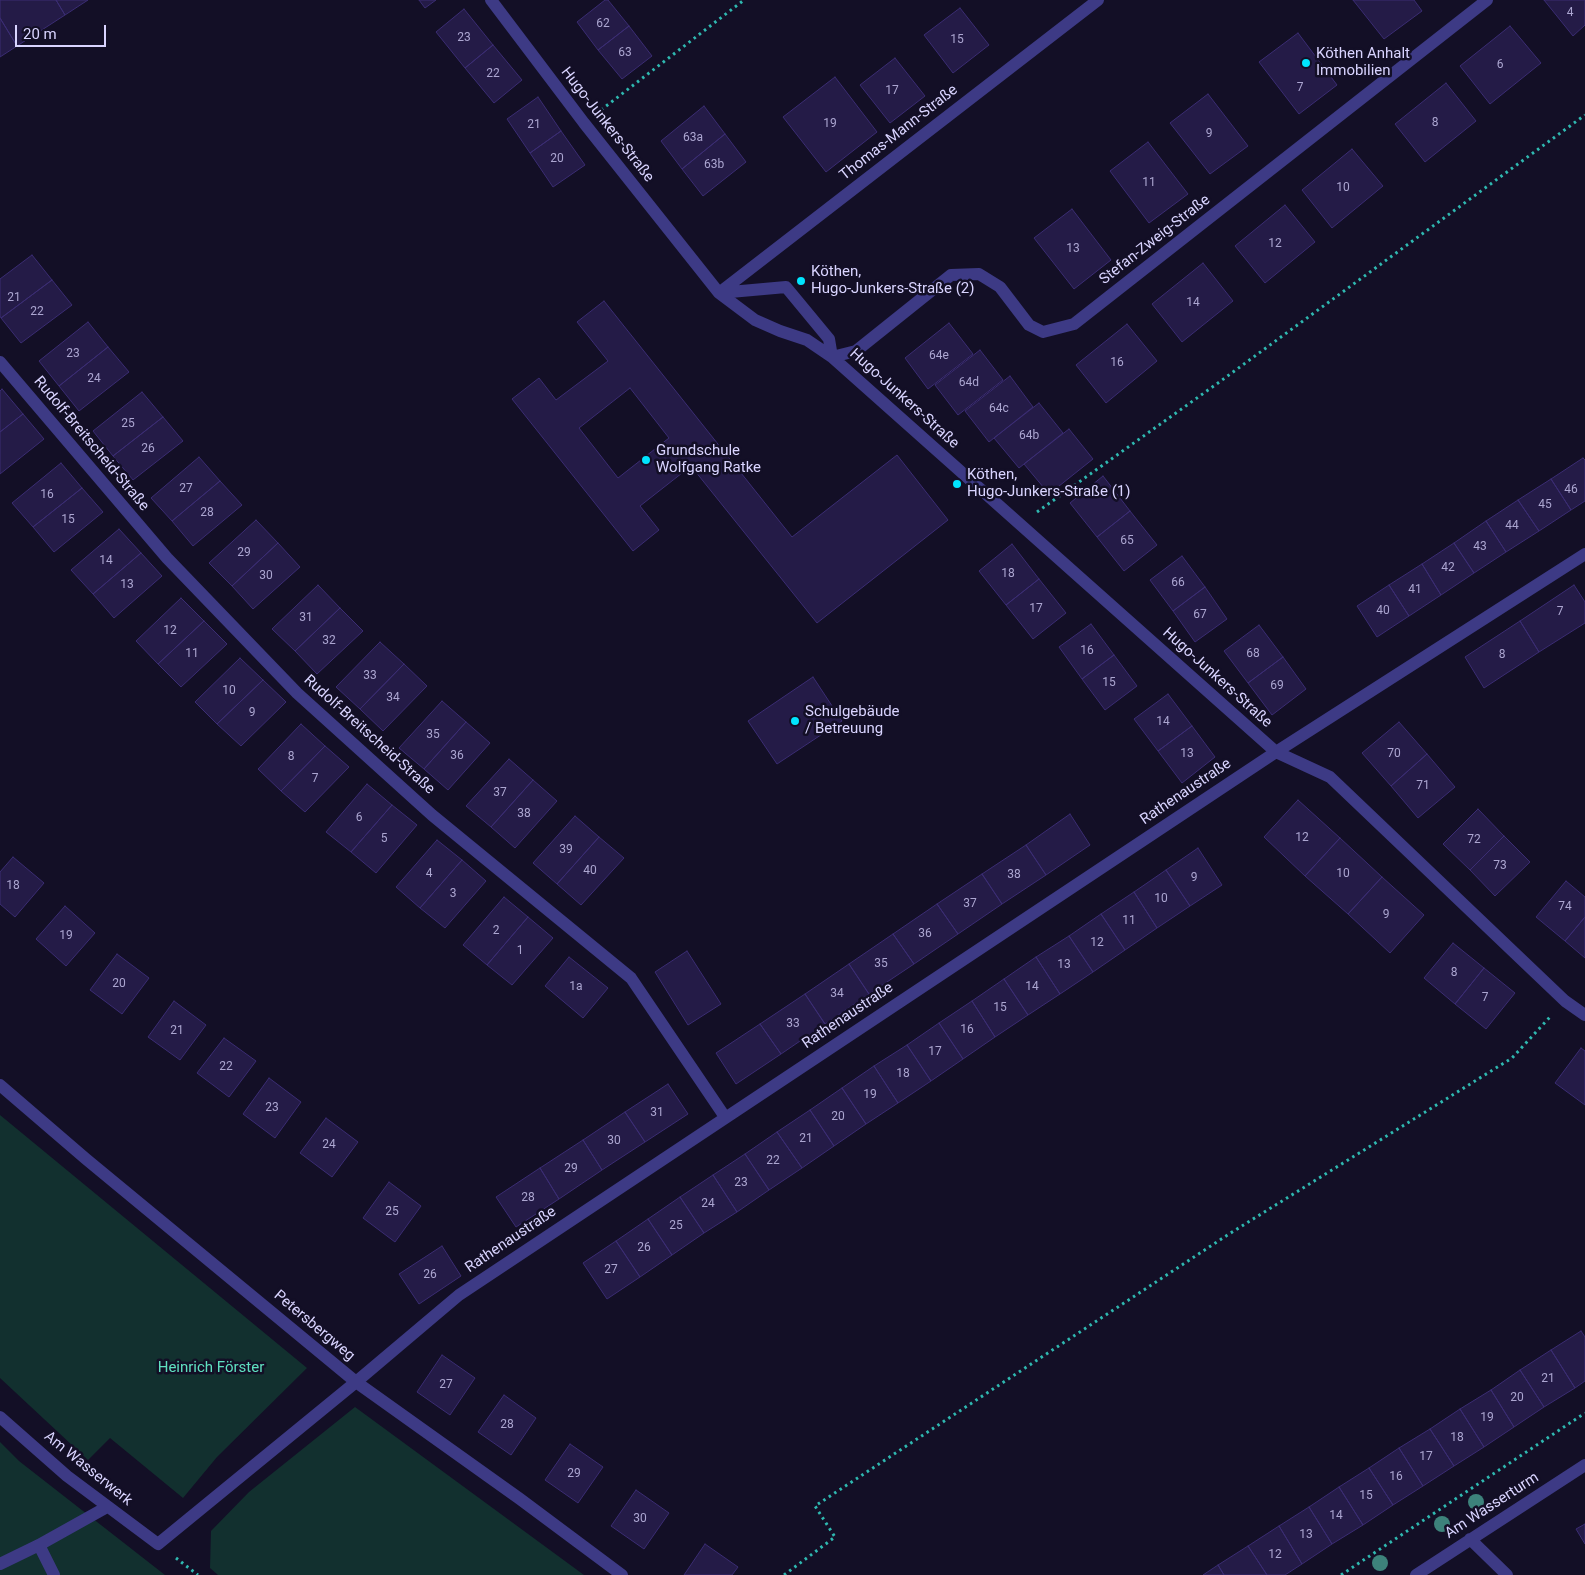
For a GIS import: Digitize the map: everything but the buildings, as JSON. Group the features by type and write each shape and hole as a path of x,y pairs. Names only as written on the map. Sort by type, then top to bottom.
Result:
{"street":[{"name":"Hugo-Junkers-Straße","path":"491,0 584,123 719,293 755,320 780,332 807,340 832,357 1276,752 1330,777 1565,1001 1585,1016"},
{"name":"Thomas-Mann-Straße","path":"719,293 1098,0"},
{"name":"Stefan-Zweig-Straße","path":"832,357 856,351 951,275 979,274 1000,287 1029,325 1043,332 1074,324 1487,0"},
{"name":"Hugo-Junkers-Straße","path":"719,293 786,287 829,339 832,357"},
{"name":"Rudolf-Breitscheid-Straße","path":"0,362 167,558 297,693 432,815 631,978 725,1117"},
{"name":"Rathenaustraße","path":"158,1544 459,1295 1276,752 1585,554"},
{"path":"1565,1001 1585,1005"},
{"name":"Petersbergweg","path":"0,1085 356,1382 520,1499 622,1575"},
{"name":"Am Wasserwerk","path":"0,1417 67,1476 158,1544"},
{"name":"Am Wasserturm","path":"1416,1575 1585,1465"},
{"path":"0,1564 39,1545 107,1507"},
{"path":"1470,1540 1507,1575"},
{"path":"39,1545 54,1575"}],"path":[{"path":"584,123 744,0"},
{"path":"1020,524 1218,383 1585,114"},
{"path":"784,1575 835,1537 816,1506 1229,1234 1512,1058 1565,1001"},
{"path":"1341,1575 1585,1413"},
{"path":"158,1544 198,1575"}],"green space":[{"name":"Heinrich Förster","path":"0,1115 307,1368 217,1457 183,1498 110,1438 88,1460 0,1378"},
{"path":"355,1407 584,1575 218,1575 210,1568 211,1531 249,1492"},
{"path":"0,1442 19,1461 165,1575 0,1575"}],"place":[{"name":"Köthen Anhalt Immobilien","path":"1306,63"},
{"name":"Köthen, Hugo-Junkers-Straße (2)","path":"801,281"},
{"name":"Grundschule Wolfgang Ratke","path":"646,460"},
{"name":"Köthen, Hugo-Junkers-Straße (1)","path":"957,484"},
{"name":"Schulgebäude / Betreuung","path":"795,721"}]}
